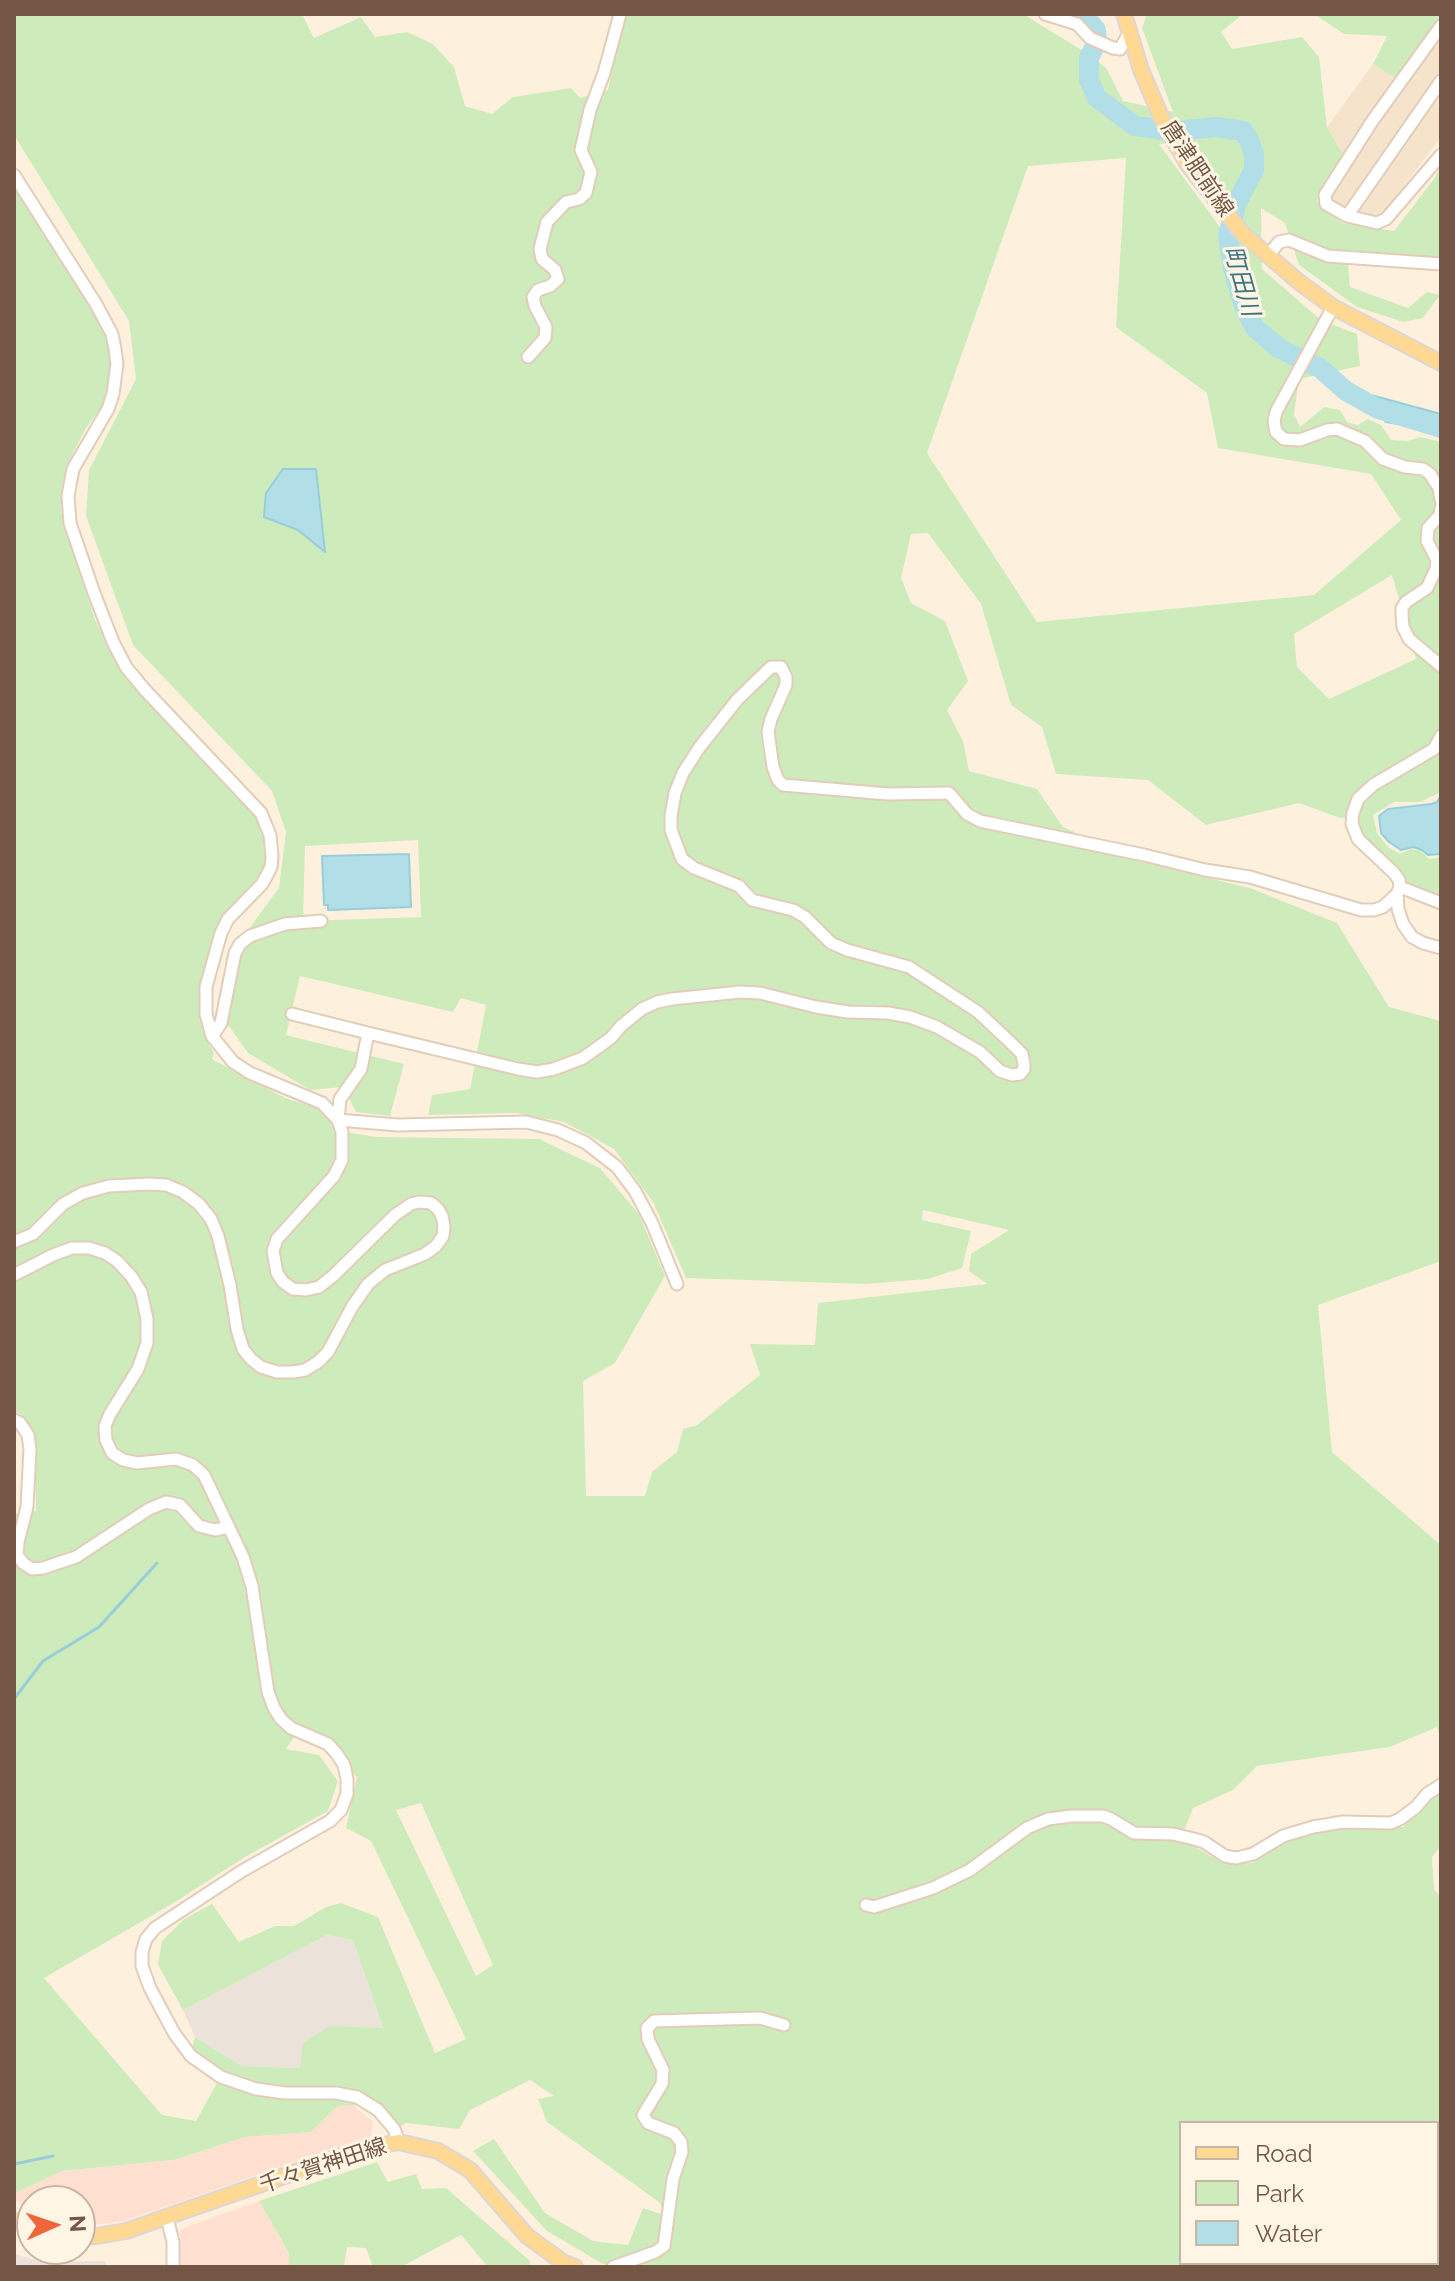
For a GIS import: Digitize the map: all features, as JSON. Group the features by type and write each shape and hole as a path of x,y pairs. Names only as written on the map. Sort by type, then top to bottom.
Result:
{"main road":[{"name":"唐津肥前線","path":"1124,14 1141,70 1162,119 1212,197 1243,234 1333,307 1441,363"},
{"name":"千々賀神田線","path":"96,2234 126,2231 362,2149 399,2142 438,2151 470,2170 527,2236 566,2266"}],"street":[{"path":"528,357 545,338 546,327 533,297 538,290 558,279 555,270 542,259 540,249 547,222 566,202 579,199 586,193 591,172 581,150 620,14"},
{"path":"1045,14 1077,24 1096,40 1120,49 1129,33"},
{"path":"1441,26 1373,120 1325,195 1326,204 1347,216 1377,223 1386,219 1441,155"},
{"path":"1347,216 1441,81"},
{"path":"14,175 112,334 117,377 113,394 108,409 73,469 68,496 70,523 113,642 126,667 145,690 261,813 270,835 271,867 262,884 228,919 221,933 206,987 206,1014 212,1036 233,1062 250,1073 322,1103 338,1120 398,1125 526,1122 558,1130 586,1143 617,1167 635,1191 677,1284"},
{"path":"1268,256 1279,242 1289,240 1328,256 1441,264"},
{"path":"1333,307 1276,412 1276,432 1284,439 1300,440 1337,429 1365,441 1383,459 1405,467 1423,469 1439,488 1441,500"},
{"path":"1441,508 1440,515 1428,528 1427,541 1437,560 1436,569 1427,588 1402,608 1403,627 1409,639 1441,666"},
{"path":"292,1014 537,1072 583,1058 611,1038 642,1009 657,1002 740,992 760,993 816,1007 910,1017 937,1027 980,1052 1000,1071 1020,1074 1024,1069 1022,1054 1010,1042 978,1012 909,967 831,943 805,917 793,910 752,900 739,886 703,872 682,859 671,830 671,816 683,773 737,700 771,667 778,666 784,671 786,685 768,732 773,767 783,785 888,794 949,793 967,814 980,821 1250,877 1361,910 1383,907 1398,890"},
{"path":"1441,736 1434,749 1373,785 1358,799 1352,824 1358,839 1399,880 1398,909 1412,937 1441,948"},
{"path":"1398,890 1441,903"},
{"path":"212,1036 221,1023 235,953 240,944 250,936 285,924 321,921"},
{"path":"14,1242 33,1234 63,1204 83,1193 109,1186 149,1184 166,1185 183,1192 199,1204 211,1219 218,1236 243,1349 261,1367 277,1372 305,1370 328,1352 368,1284 385,1270 425,1254 443,1236 442,1216 431,1203 411,1204 395,1215 319,1287 293,1289 277,1273 273,1251 277,1239 334,1176 342,1160 344,1144 338,1120 340,1099 361,1069 368,1033"},
{"path":"14,1275 53,1255 81,1248 105,1253 131,1276 141,1292 147,1319 147,1343 138,1369 110,1414 105,1426 106,1440 112,1453 123,1460 137,1463 176,1459 193,1465 204,1475 243,1557 252,1586 268,1692 274,1708 291,1728 328,1744 344,1765 347,1779 347,1794 341,1810 330,1821 242,1871 155,1928 146,1939 142,1952 142,1966 150,1988 174,2033 191,2056 221,2077 256,2089 357,2097 378,2110 394,2129 399,2142"},
{"path":"16,1423 28,1435 30,1449 27,1507 17,1555 32,1569 76,1557 149,1509 166,1502 180,1505 199,1526 215,1530 229,1527"},
{"path":"866,1905 874,1907 933,1888 970,1870 1027,1828 1048,1819 1103,1816 1134,1833 1173,1834 1194,1839 1225,1856 1236,1858 1253,1854 1283,1836 1313,1827 1343,1822 1391,1823 1441,1785"},
{"path":"613,2267 664,2246 673,2179 682,2152 681,2142 674,2133 648,2123 643,2115 662,2084 663,2070 648,2039 647,2028 654,2021 760,2018 784,2025"},
{"path":"167,2218 173,2242 173,2267"}],"shaded area":[{"path":"1441,15 1441,137 1379,219 1342,223 1316,201 1343,154 1327,127 1373,64 1395,77"},
{"path":"327,1935 353,1940 383,2029 300,2068 242,2066 195,2037 183,2010"},
{"path":"338,2106 354,2106 373,2122 371,2136 124,2221 96,2225 96,2185 33,2185 62,2171 174,2160 245,2137 311,2132"},
{"path":"259,2201 289,2255 289,2267 178,2267 176,2261 181,2229"},
{"path":"14,2254 16,2265 96,2265 96,2261 105,2261 106,2267 14,2267"}],"green space":[{"path":"14,14 302,14 314,38 361,17 375,37 407,32 433,44 454,67 465,106 492,114 513,97 571,88 580,98 608,90 624,14 1023,14 1107,69 1123,101 1173,112 1142,28 1147,14 1243,14 1221,32 1232,49 1302,37 1319,57 1327,127 1343,154 1316,201 1342,223 1394,231 1434,179 1441,165 1441,255 1435,262 1347,253 1350,287 1408,308 1427,292 1440,295 1423,318 1403,322 1357,307 1299,265 1285,223 1261,208 1262,269 1321,320 1357,334 1360,366 1299,379 1294,414 1300,427 1324,407 1340,410 1347,422 1358,425 1368,419 1381,425 1391,440 1407,441 1420,437 1441,444 1441,792 1420,802 1394,802 1373,815 1377,833 1388,847 1400,854 1411,849 1421,851 1429,859 1441,857 1441,911 1405,897 1405,879 1362,837 1357,817 1340,818 1299,803 1206,825 1148,780 1056,774 1042,727 1011,705 981,604 928,533 911,534 901,578 911,603 945,621 968,681 947,710 963,741 969,771 1037,789 1063,827 1141,862 1250,888 1337,923 1389,1007 1441,1021 1441,1261 1318,1305 1332,1452 1441,1545 1441,1740 1437,1727 1390,1747 1257,1766 1233,1790 1193,1808 1181,1839 1223,1863 1253,1863 1273,1838 1333,1825 1404,1827 1422,1803 1441,1794 1441,1846 1432,1857 1434,1889 1441,1898 1441,2267 623,2267 603,2264 547,2231 473,2151 494,2139 545,2213 593,2241 628,2245 643,2208 667,2216 659,2202 547,2122 538,2099 554,2096 530,2080 470,2110 459,2129 406,2123 397,2129 369,2105 338,2106 311,2132 245,2137 174,2160 62,2171 33,2185 16,2185 14,2194 14,1514 36,1511 35,1439 21,1414 14,1412 14,187 97,318 111,359 102,406 86,428 67,465 61,492 62,519 95,620 112,653 224,779 266,832 267,857 263,870 222,917 200,989 199,1017 205,1038 214,1053 212,1059 285,1098 317,1108 326,1114 334,1130 376,1137 539,1139 600,1168 639,1214 665,1276 615,1363 583,1381 586,1496 645,1496 652,1472 677,1452 683,1429 697,1425 760,1375 750,1344 815,1345 818,1303 987,1284 969,1271 971,1254 1009,1230 923,1210 922,1220 971,1231 962,1268 928,1279 865,1284 686,1278 653,1202 614,1149 564,1122 516,1113 428,1115 432,1095 470,1089 486,1005 461,998 453,1012 300,976 286,1035 404,1064 390,1116 356,1112 343,1087 310,1090 248,1053 223,1018 233,950 279,888 286,832 272,791 133,645 86,516 89,470 136,379 129,321 14,135","holes":["1190,142 1229,197 1225,234 1159,144","1126,158 1116,327 1207,393 1218,448 1371,474 1401,520 1314,595 1037,622 927,453 1028,166","316,469 324,551 298,530","1392,575 1416,659 1329,699 1297,667 1294,634","418,840 421,917 303,921 305,846","301,1727 357,1777 346,1828 371,1841 466,2039 435,2053 378,1917 341,1903 326,1907 294,1926 275,1926 239,1942 212,1904 184,1919 162,1941 158,1965 183,2010 327,1935 353,1940 383,2028 330,2026 303,2043 300,2068 242,2066 195,2037 191,2052 217,2083 196,2121 162,2115 44,1978 172,1904 245,1857 328,1811 338,1781 319,1755 286,1749","421,1803 493,1965 476,1976 396,1810"]},
{"path":"1314,14 1441,15 1395,78 1373,64 1387,36 1344,34"},
{"path":"377,2162 388,2182 416,2174 422,2189 446,2188 530,2261 530,2267 488,2267 461,2235 401,2267 373,2267 366,2248 347,2247 344,2267 289,2267 289,2254 259,2201"}],"water":[{"path":"1371,395 1441,414 1441,435 1409,423 1386,422 1374,410 1380,401"},
{"path":"283,469 316,469 325,552 298,530 264,517 266,493"},
{"path":"1441,795 1441,854 1428,855 1413,847 1401,850 1381,833 1379,816 1388,809 1431,804 1437,802"},
{"path":"409,854 411,907 328,910 328,905 324,905 322,856"}],"waterway":[{"name":"町田川","path":"1083,14 1096,30 1097,42 1089,58 1089,80 1097,98 1135,126 1174,131 1217,127 1243,131 1249,140 1254,154 1254,170 1237,202 1228,235 1233,269 1244,306 1255,328 1280,349 1320,368 1346,391 1378,409 1441,428"},
{"path":"14,1699 43,1661 99,1627 157,1563"},
{"path":"14,2164 53,2156"}]}
